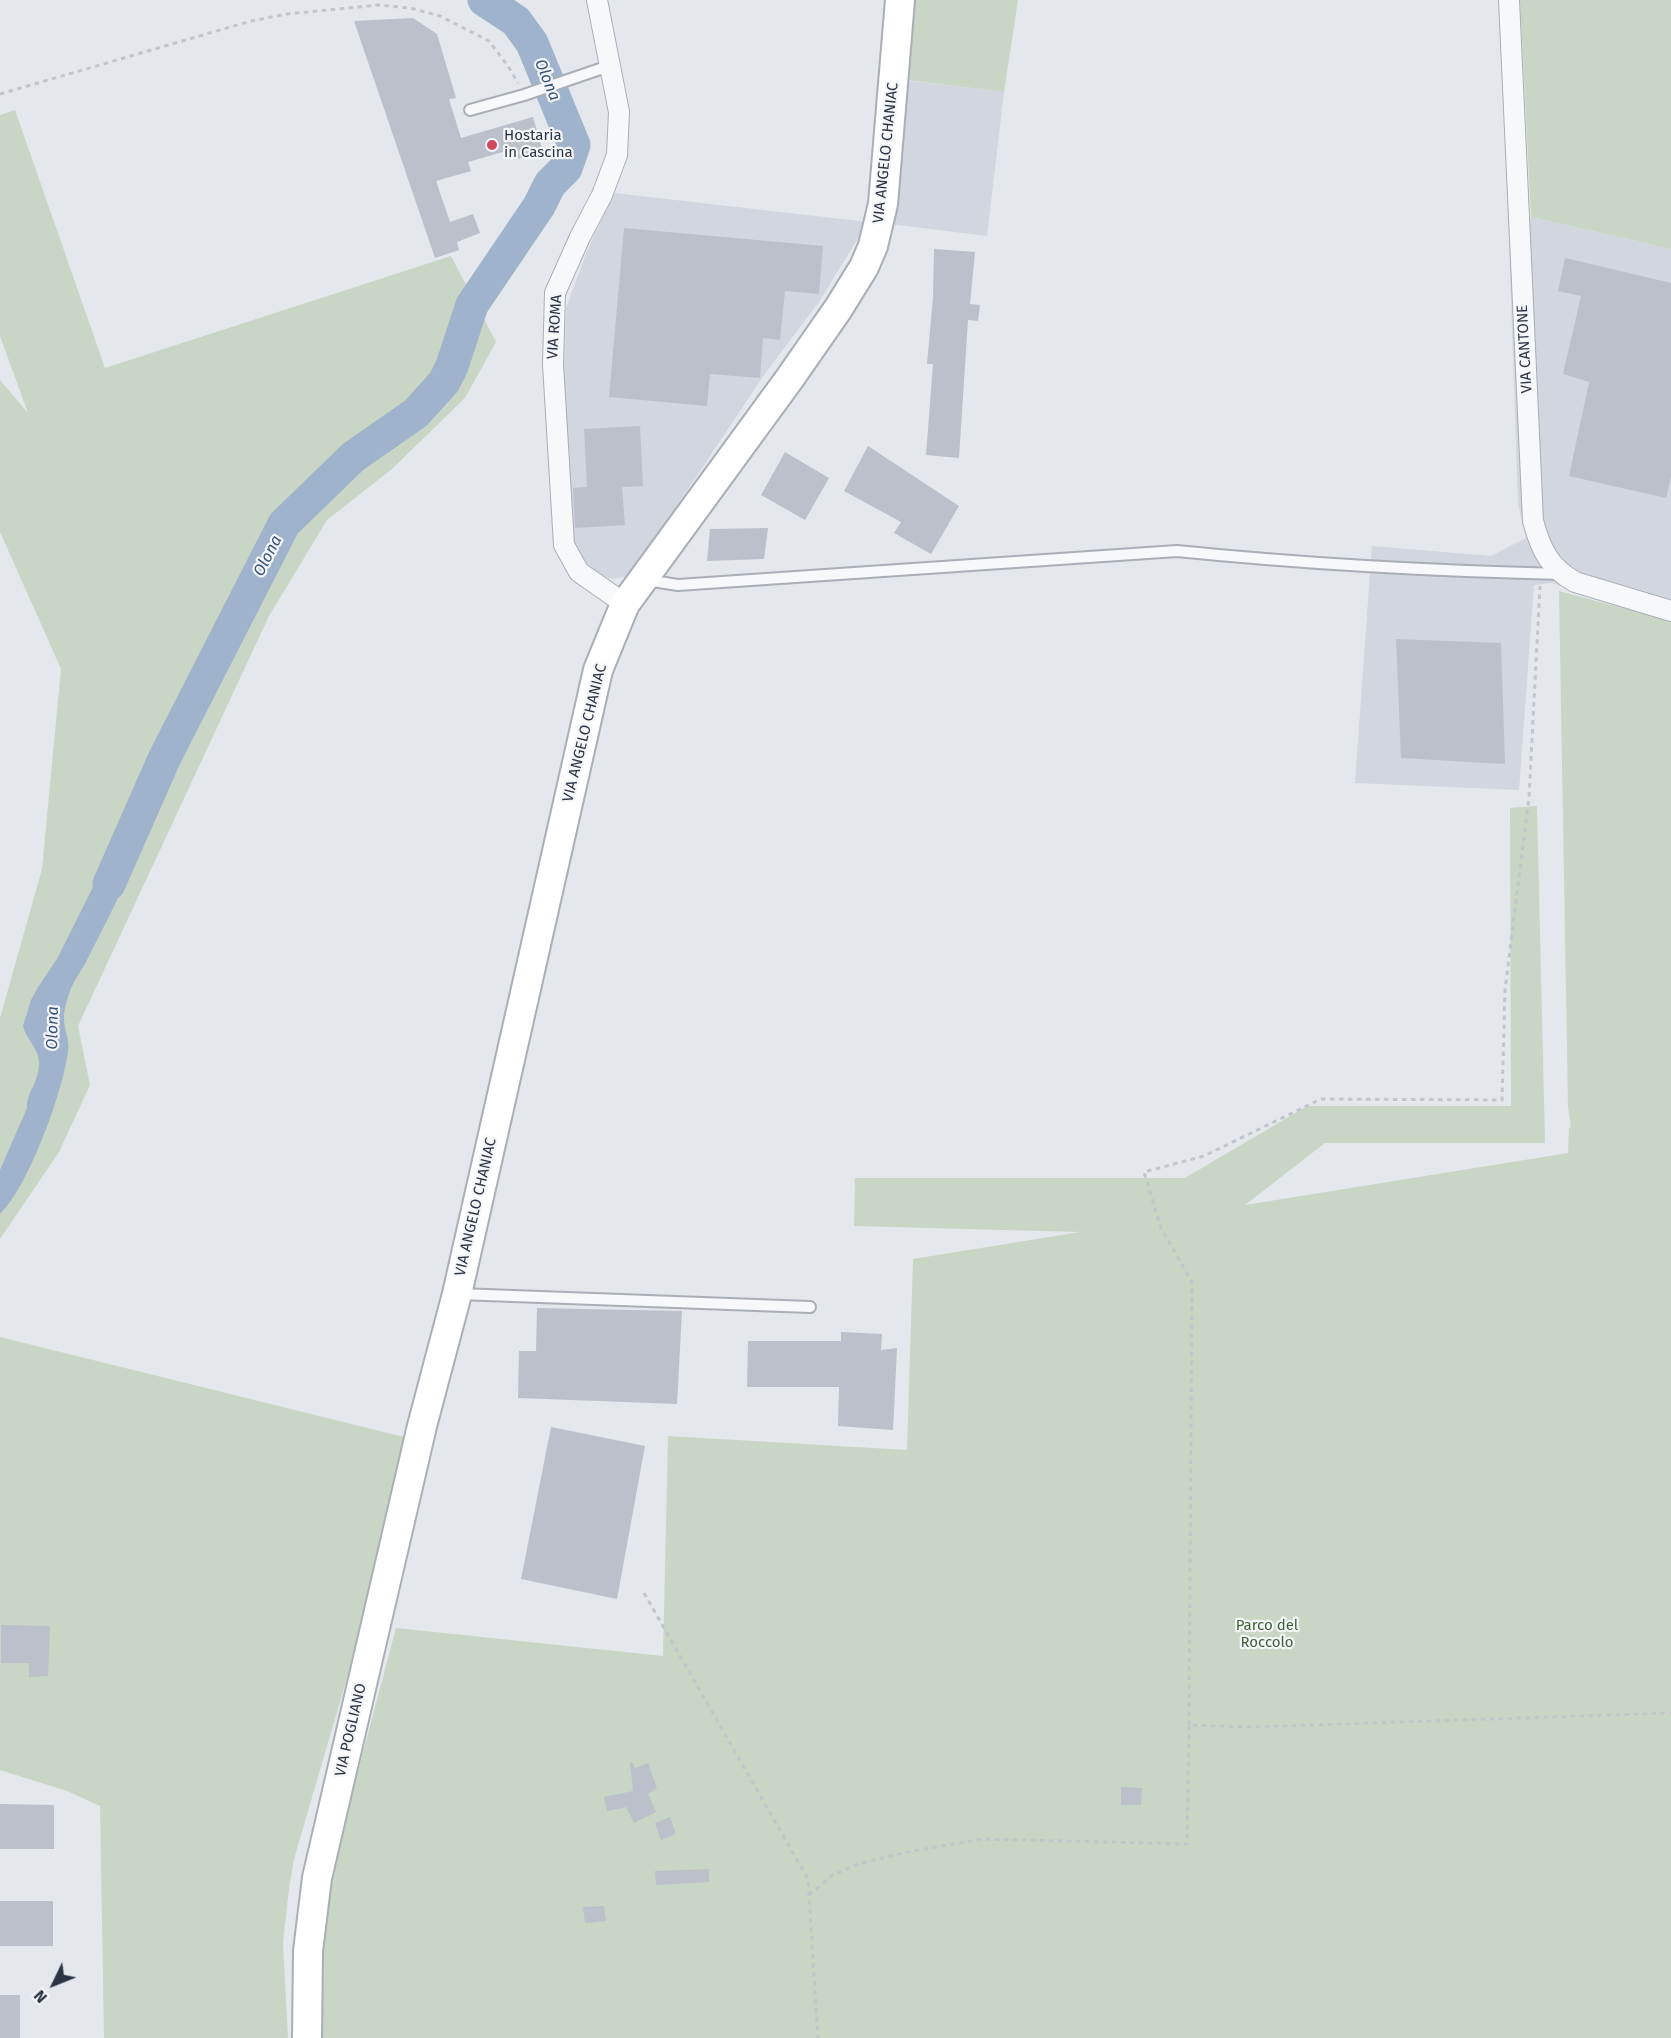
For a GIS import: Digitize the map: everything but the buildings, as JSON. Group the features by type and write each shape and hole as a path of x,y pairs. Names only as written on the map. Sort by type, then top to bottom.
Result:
{"street":[{"name":"VIA ROMA","path":"597,0 620,111 617,155 602,195 555,293 552,364 564,545 579,572 625,604"},
{"name":"VIA ANGELO CHANIAC","path":"422,1426 457,1294 598,670 625,604 790,378 864,267 873,246 883,204 900,0"},
{"name":"VIA CANTONE","path":"1509,0 1533,521 1539,545 1551,563 1575,582 1671,611"},
{"name":"VIA POGLIANO","path":"308,2038 308,1951 317,1878 422,1426"}],"lane":[{"path":"470,110 524,95 609,66"},
{"path":"643,579 659,584 678,585 1177,551 1434,571 1562,574"},
{"path":"457,1294 810,1307"}],"path":[{"path":"0,94 251,21 287,14 379,4 410,8 440,16 489,41 508,66 524,95"},
{"path":"809,1895 833,1875 858,1864 908,1852 982,1839 1186,1844 1192,1282 1161,1228 1144,1172 1204,1156 1321,1099 1502,1100 1505,990 1529,797 1541,574"},
{"path":"644,1593 808,1879 818,2038"},
{"path":"1189,1725 1251,1727 1671,1713"}],"shaded area":[{"path":"896,79 1004,92 987,236 882,223"},
{"path":"614,193 868,222 819,302 764,375 630,576 612,579 592,572 572,546 564,372 566,308 587,251"},
{"path":"1508,212 1671,249 1671,614 1551,583 1534,585 1519,790 1355,783 1372,546 1491,556 1526,538 1518,503"}],"green space":[{"path":"913,0 1018,0 1004,92 908,80"},
{"path":"1520,0 1671,0 1671,249 1531,217"},
{"path":"15,110 105,368 451,256 496,342 465,398 392,469 327,520 269,616 78,1026 90,1085 59,1152 0,1239 0,1018 42,869 61,669 0,532 0,380 28,413 0,336 0,115"},
{"name":"Parco del Roccolo","path":"1559,591 1671,621 1671,2038 322,2038 321,1942 343,1828 396,1628 663,1656 668,1436 907,1450 913,1259 1080,1232 854,1226 855,1178 1185,1178 1307,1106 1511,1106 1510,808 1537,806 1545,1143 1325,1143 1245,1205 1568,1153 1569,1128 1571,1127 1568,1107"},
{"path":"0,1337 412,1439 371,1596 294,1859 283,1943 288,2038 104,2038 100,1806 67,1791 0,1770"}],"water":[{"path":"114,841 140,844 115,905 71,988 64,1016 68,1051 60,1089 33,1161 11,1201 0,1214 0,1170 27,1108 39,1068 36,1052 23,1026 31,1000 57,959"}],"waterway":[{"name":"Olona","path":"109,884 165,757 284,524 353,457 416,413 444,382 452,366 472,305 539,206 550,184 566,168 574,145 532,43 516,21 484,0"}],"place":[{"name":"Hostaria in Cascina","path":"492,145"}]}
